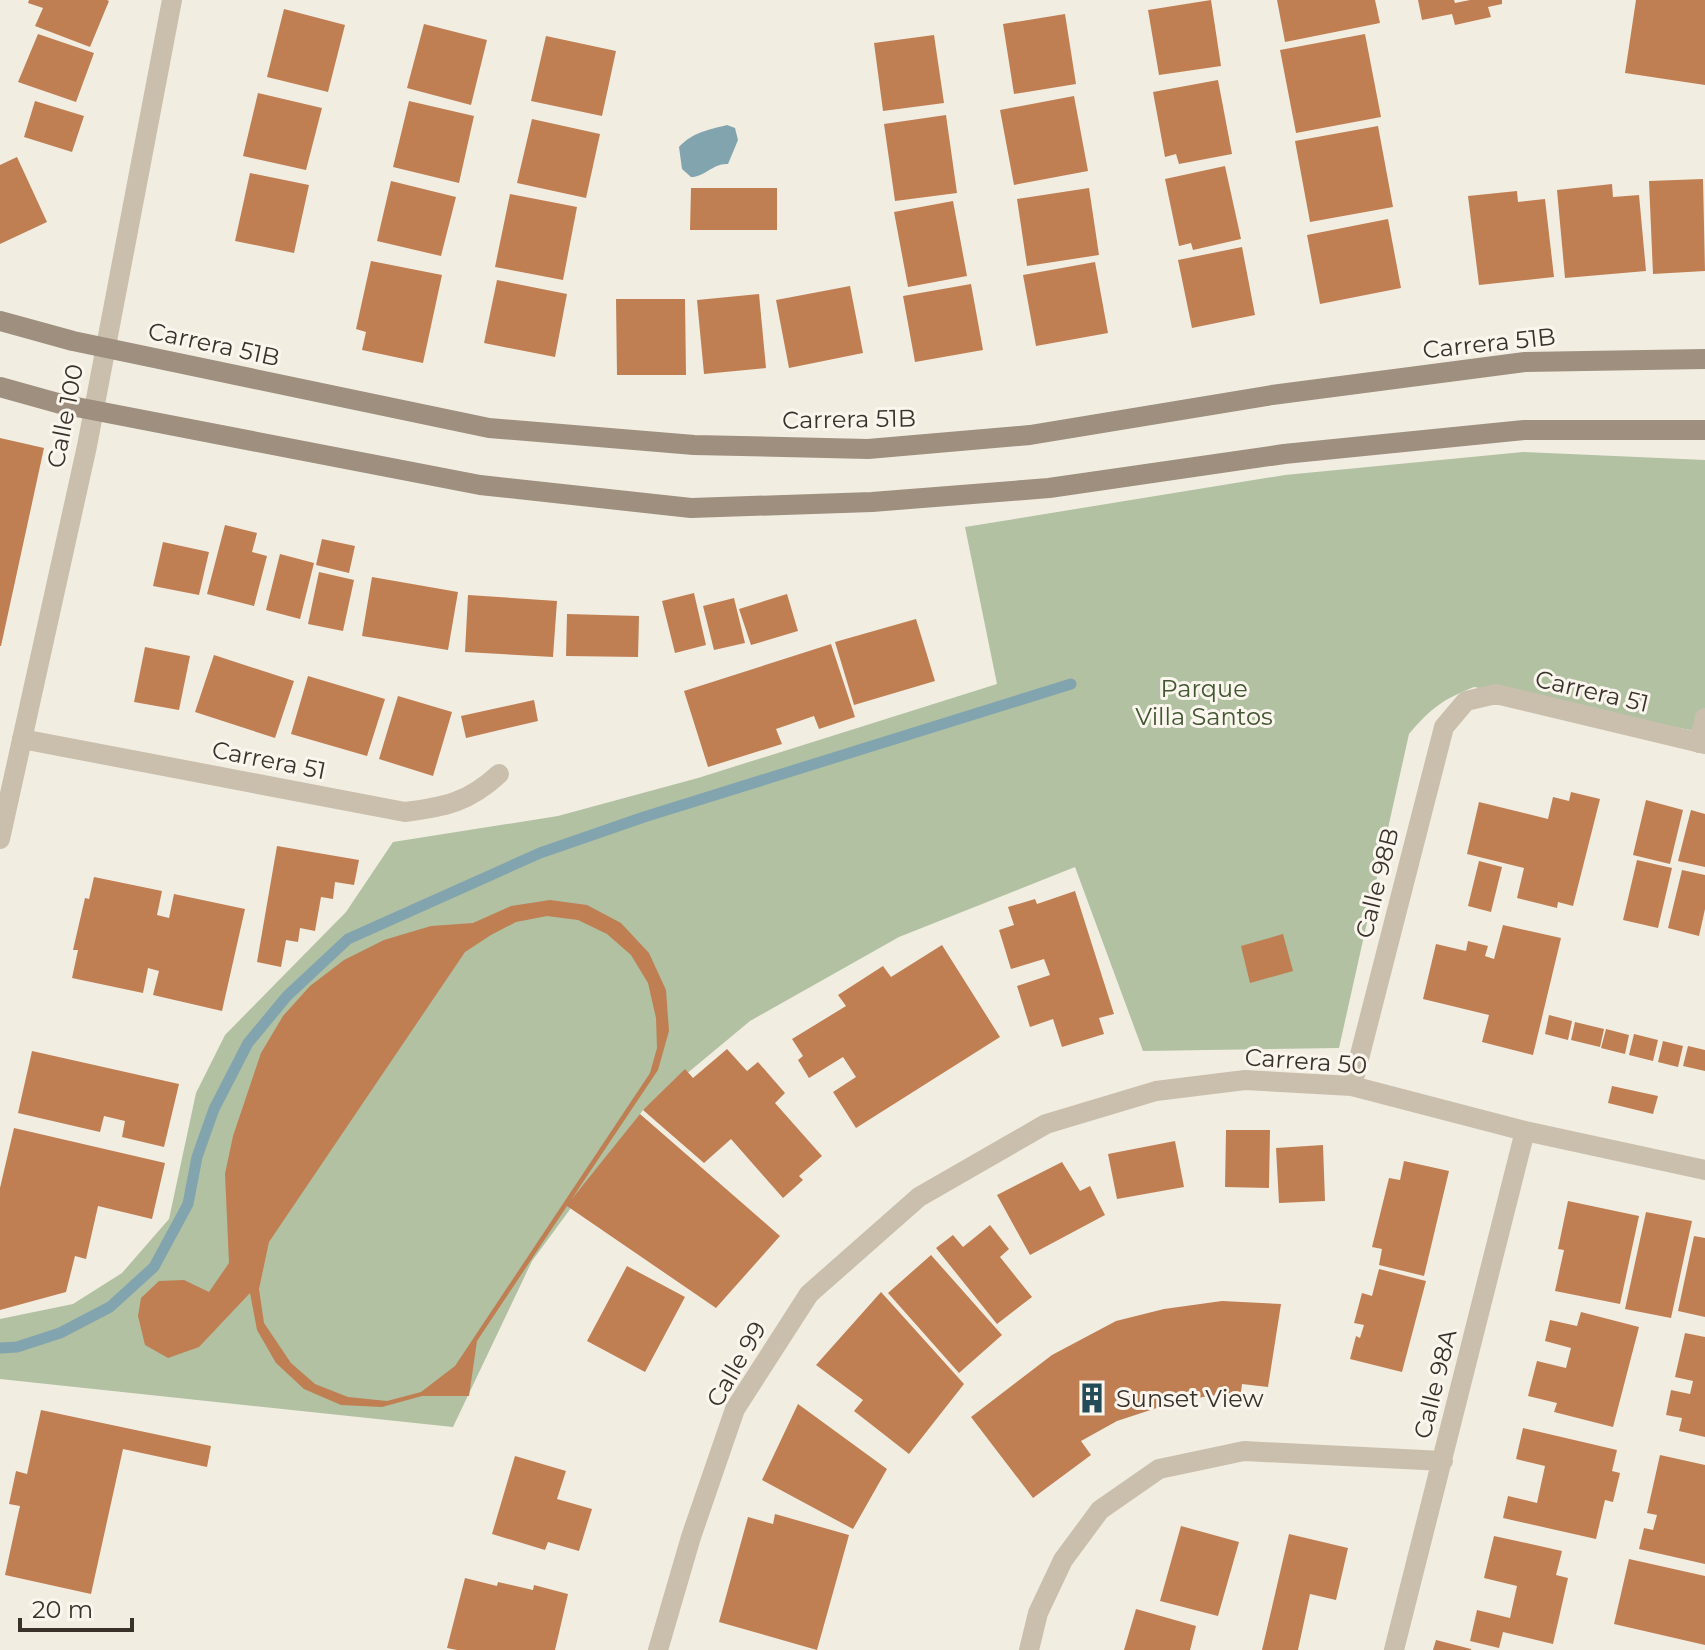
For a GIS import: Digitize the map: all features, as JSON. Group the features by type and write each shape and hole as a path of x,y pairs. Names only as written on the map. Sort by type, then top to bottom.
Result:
{"main road":[{"name":"Carrera 51B","path":"0,321 105,348 489,428 694,445 868,449 1030,435 1272,395 1525,362 1705,359"},
{"path":"0,387 93,410 480,485 691,508 872,502 1049,488 1284,454 1524,430 1705,430"}],"street":[{"name":"Calle 100","path":"0,839 93,410 172,0"},
{"name":"Carrera 51","path":"1466,701 1496,694 1702,744"},
{"name":"Calle 98B","path":"1352,1086 1444,727 1466,701"},
{"path":"1702,744 1705,718"},
{"name":"Carrera 51","path":"22,739 405,812 447,807 482,790 499,774"},
{"name":"Carrera 50","path":"919,1197 1046,1124 1156,1091 1245,1080 1352,1086 1525,1131 1705,1170"},
{"name":"Calle 98A","path":"1394,1650 1525,1131"},
{"name":"Calle 99","path":"658,1650 691,1537 735,1409 809,1294 919,1197"},
{"path":"1029,1650 1038,1613 1063,1560 1100,1510 1159,1469 1244,1451 1443,1461"}],"green space":[{"name":"Parque Villa Santos","path":"1523,452 1705,460 1705,733 1474,687 1431,711 1409,734 1339,1048 1143,1051 1075,867 899,937 750,1021 643,1110 532,1261 453,1427 0,1379 0,1319 73,1304 122,1273 169,1219 196,1093 225,1035 346,912 393,842 558,816 698,778 997,684 965,527 1285,475"}],"water":[{"path":"727,125 735,128 738,140 728,164 691,177 682,169 679,147 695,135"}],"building":[{"path":"29,0 109,1 90,47 35,26 43,8 28,3"},
{"path":"1211,0 1221,66 1159,75 1148,10"},
{"path":"1277,0 1375,0 1380,23 1285,42"},
{"path":"1418,0 1454,0 1455,3 1502,0 1502,4 1488,7 1491,17 1455,25 1452,14 1422,20"},
{"path":"1636,0 1705,0 1705,85 1625,73"},
{"path":"284,9 345,25 328,92 267,77"},
{"path":"1065,14 1076,84 1014,94 1003,24"},
{"path":"424,24 487,40 471,105 407,88"},
{"path":"38,34 94,53 76,102 18,82"},
{"path":"1365,34 1381,117 1296,133 1280,50"},
{"path":"934,35 944,103 883,111 874,43"},
{"path":"546,36 616,51 602,116 531,101"},
{"path":"1218,80 1232,154 1179,164 1176,154 1165,157 1153,92"},
{"path":"258,93 322,108 306,170 243,156"},
{"path":"1074,96 1088,171 1014,185 1000,110"},
{"path":"35,101 84,116 72,152 24,137"},
{"path":"409,101 474,116 459,183 393,167"},
{"path":"946,115 957,193 895,201 884,124"},
{"path":"532,119 600,134 586,198 517,183"},
{"path":"1378,126 1393,207 1310,222 1295,141"},
{"path":"17,157 47,222 0,244 0,165"},
{"path":"1225,166 1241,239 1193,250 1191,243 1179,246 1165,179"},
{"path":"250,173 309,185 294,253 235,241"},
{"path":"1703,179 1705,271 1653,274 1649,181"},
{"path":"391,181 456,197 441,256 377,241"},
{"path":"1612,184 1613,197 1639,195 1646,271 1565,278 1557,190"},
{"path":"691,188 777,188 777,230 690,230"},
{"path":"1089,188 1099,255 1027,266 1017,199"},
{"path":"1517,191 1518,202 1545,199 1554,277 1479,285 1468,196"},
{"path":"510,194 577,207 563,280 495,267"},
{"path":"953,201 967,276 908,287 894,212"},
{"path":"1388,219 1401,288 1320,304 1307,235"},
{"path":"1242,247 1255,315 1192,328 1178,260"},
{"path":"371,261 442,275 423,363 362,350 366,332 356,329"},
{"path":"1095,262 1108,333 1036,346 1023,275"},
{"path":"497,280 567,294 555,357 484,343"},
{"path":"971,284 983,350 915,362 903,296"},
{"path":"850,286 863,353 789,368 776,300"},
{"path":"759,294 766,368 704,374 697,300"},
{"path":"616,299 685,299 686,375 617,375"},
{"path":"0,438 44,448 1,646 0,646"},
{"path":"225,525 257,533 252,552 267,556 254,606 207,594"},
{"path":"322,539 355,546 349,573 316,565"},
{"path":"163,542 209,552 199,595 153,586"},
{"path":"280,554 314,563 300,619 266,610"},
{"path":"319,572 354,580 343,631 308,624"},
{"path":"372,577 458,592 448,650 362,636"},
{"path":"694,593 706,645 675,653 662,601"},
{"path":"787,594 798,631 751,645 739,609"},
{"path":"468,595 557,601 553,657 465,652"},
{"path":"734,598 745,643 714,650 703,606"},
{"path":"567,614 639,616 638,657 566,656"},
{"path":"916,619 935,681 854,705 835,642"},
{"path":"831,644 855,717 819,729 814,716 776,729 782,744 708,767 684,691"},
{"path":"145,647 190,656 179,710 134,702"},
{"path":"214,655 294,681 275,738 195,712"},
{"path":"308,676 385,699 367,756 291,734"},
{"path":"398,696 452,712 433,776 379,759"},
{"path":"534,700 538,721 466,738 461,716"},
{"path":"1571,792 1600,799 1573,906 1558,902 1557,908 1517,898 1524,868 1467,854 1479,802 1548,819 1553,797 1569,801"},
{"path":"1646,800 1683,810 1670,864 1633,855"},
{"path":"1691,810 1705,814 1705,867 1678,861"},
{"path":"277,846 359,860 354,885 335,882 333,899 321,897 315,931 300,928 298,942 286,940 281,967 257,962"},
{"path":"1637,860 1672,868 1658,928 1623,920"},
{"path":"1479,861 1502,867 1491,912 1468,906"},
{"path":"1682,870 1705,875 1705,909 1699,936 1668,928"},
{"path":"94,877 162,891 157,915 169,918 174,894 245,909 222,1011 153,995 159,971 148,968 143,993 72,978 78,950 73,950 85,898 89,899"},
{"path":"1075,891 1114,1014 1099,1018 1104,1034 1062,1047 1053,1019 1030,1027 1017,986 1050,975 1044,959 1011,969 999,930 1014,925 1008,907 1035,899 1037,904"},
{"path":"550,900 587,905 621,923 649,953 666,990 669,1031 658,1070 571,1200 640,1114 780,1236 716,1308 567,1206 477,1341 469,1396 422,1396 382,1407 341,1405 304,1389 276,1363 257,1330 250,1293 199,1347 168,1358 145,1345 138,1316 141,1298 159,1281 184,1280 209,1292 229,1263 225,1174 233,1136 261,1053 283,1016 310,986 344,960 384,940 431,926 473,923 511,906","holes":["547,916 578,920 607,934 631,955 648,983 656,1018 657,1048 650,1073 455,1366 421,1392 387,1401 348,1397 315,1384 291,1363 264,1323 259,1289 269,1242 465,952 516,922"]},
{"path":"1503,925 1561,938 1533,1055 1482,1042 1489,1015 1423,999 1436,944 1466,951 1468,941 1488,946 1485,956 1494,959"},
{"path":"1283,934 1293,971 1250,983 1241,946"},
{"path":"942,945 1000,1037 856,1128 833,1092 856,1077 843,1057 809,1078 798,1060 803,1056 792,1039 846,1006 838,995 883,966 891,977"},
{"path":"1549,1015 1572,1021 1568,1040 1545,1034"},
{"path":"1575,1022 1604,1029 1600,1047 1571,1040"},
{"path":"1606,1029 1629,1035 1625,1054 1601,1048"},
{"path":"1634,1034 1658,1040 1653,1061 1629,1055"},
{"path":"1663,1041 1683,1046 1678,1067 1658,1062"},
{"path":"1688,1046 1705,1050 1705,1071 1683,1066"},
{"path":"727,1049 747,1071 758,1062 785,1093 775,1103 822,1156 799,1176 803,1180 783,1198 731,1139 704,1163 643,1110 685,1069 693,1078"},
{"path":"32,1051 179,1084 164,1147 122,1137 125,1121 104,1116 100,1132 18,1113"},
{"path":"1612,1086 1658,1096 1653,1114 1608,1103"},
{"path":"14,1128 165,1163 152,1219 98,1206 86,1259 75,1256 66,1292 0,1310 0,1188"},
{"path":"1226,1130 1270,1130 1269,1188 1225,1187"},
{"path":"1175,1141 1184,1187 1117,1199 1108,1154"},
{"path":"1323,1145 1325,1201 1279,1203 1276,1148"},
{"path":"1404,1161 1449,1171 1424,1276 1379,1265 1382,1249 1372,1247 1389,1178 1400,1180"},
{"path":"1062,1162 1080,1191 1090,1186 1105,1215 1030,1255 997,1195"},
{"path":"1568,1201 1639,1216 1620,1304 1555,1291 1564,1250 1558,1249"},
{"path":"1646,1212 1692,1221 1671,1318 1625,1309"},
{"path":"990,1225 1009,1249 1000,1257 1032,1297 997,1324 936,1248 953,1235 963,1247"},
{"path":"1694,1236 1705,1238 1705,1317 1678,1311"},
{"path":"931,1255 1002,1335 959,1373 888,1293"},
{"path":"627,1266 685,1297 645,1372 587,1341"},
{"path":"1379,1269 1426,1281 1402,1372 1350,1359 1356,1336 1360,1338 1364,1325 1354,1323 1362,1293 1372,1296"},
{"path":"881,1292 964,1384 909,1454 854,1411 863,1400 816,1365"},
{"name":"Sunset View","path":"1222,1301 1281,1304 1268,1387 1242,1384 1241,1392 1181,1400 1117,1421 1081,1441 1091,1455 1033,1498 971,1417 1052,1355 1116,1321 1164,1309"},
{"path":"1581,1312 1639,1327 1613,1427 1554,1412 1557,1403 1528,1396 1537,1361 1566,1368 1571,1348 1545,1341 1550,1320 1577,1326"},
{"path":"1685,1333 1705,1337 1705,1437 1679,1431 1682,1418 1666,1415 1671,1390 1690,1394 1693,1381 1675,1377"},
{"path":"798,1404 887,1469 853,1529 762,1480"},
{"path":"41,1410 211,1446 207,1467 123,1449 91,1594 5,1575 20,1506 9,1504 16,1471 27,1474"},
{"path":"1523,1428 1617,1450 1612,1471 1620,1473 1613,1502 1605,1500 1596,1539 1503,1518 1508,1496 1537,1503 1545,1466 1516,1459"},
{"path":"1660,1455 1705,1465 1705,1564 1639,1549 1644,1528 1653,1530 1657,1515 1647,1513"},
{"path":"515,1456 566,1471 557,1499 592,1509 579,1551 548,1542 545,1550 492,1534"},
{"path":"775,1514 849,1535 817,1650 719,1622 748,1517 773,1524"},
{"path":"1181,1526 1239,1542 1218,1616 1160,1601"},
{"path":"1289,1534 1348,1548 1336,1600 1310,1594 1298,1650 1262,1650"},
{"path":"1494,1536 1562,1551 1556,1575 1568,1578 1553,1644 1503,1632 1499,1648 1470,1641 1477,1610 1510,1618 1517,1586 1484,1578"},
{"path":"1629,1559 1705,1576 1705,1645 1614,1624"},
{"path":"465,1578 533,1590 534,1585 568,1594 555,1650 447,1648"},
{"path":"1136,1609 1196,1626 1190,1650 1124,1650"},
{"path":"1436,1640 1471,1649 1471,1650 1433,1650"}],"waterway":[{"path":"0,1348 17,1347 60,1333 110,1307 154,1267 188,1204 197,1157 214,1109 248,1043 287,996 348,939 540,853 644,817 1071,684"}],"place":[{"name":"Sunset View","path":"1092,1398"}]}
